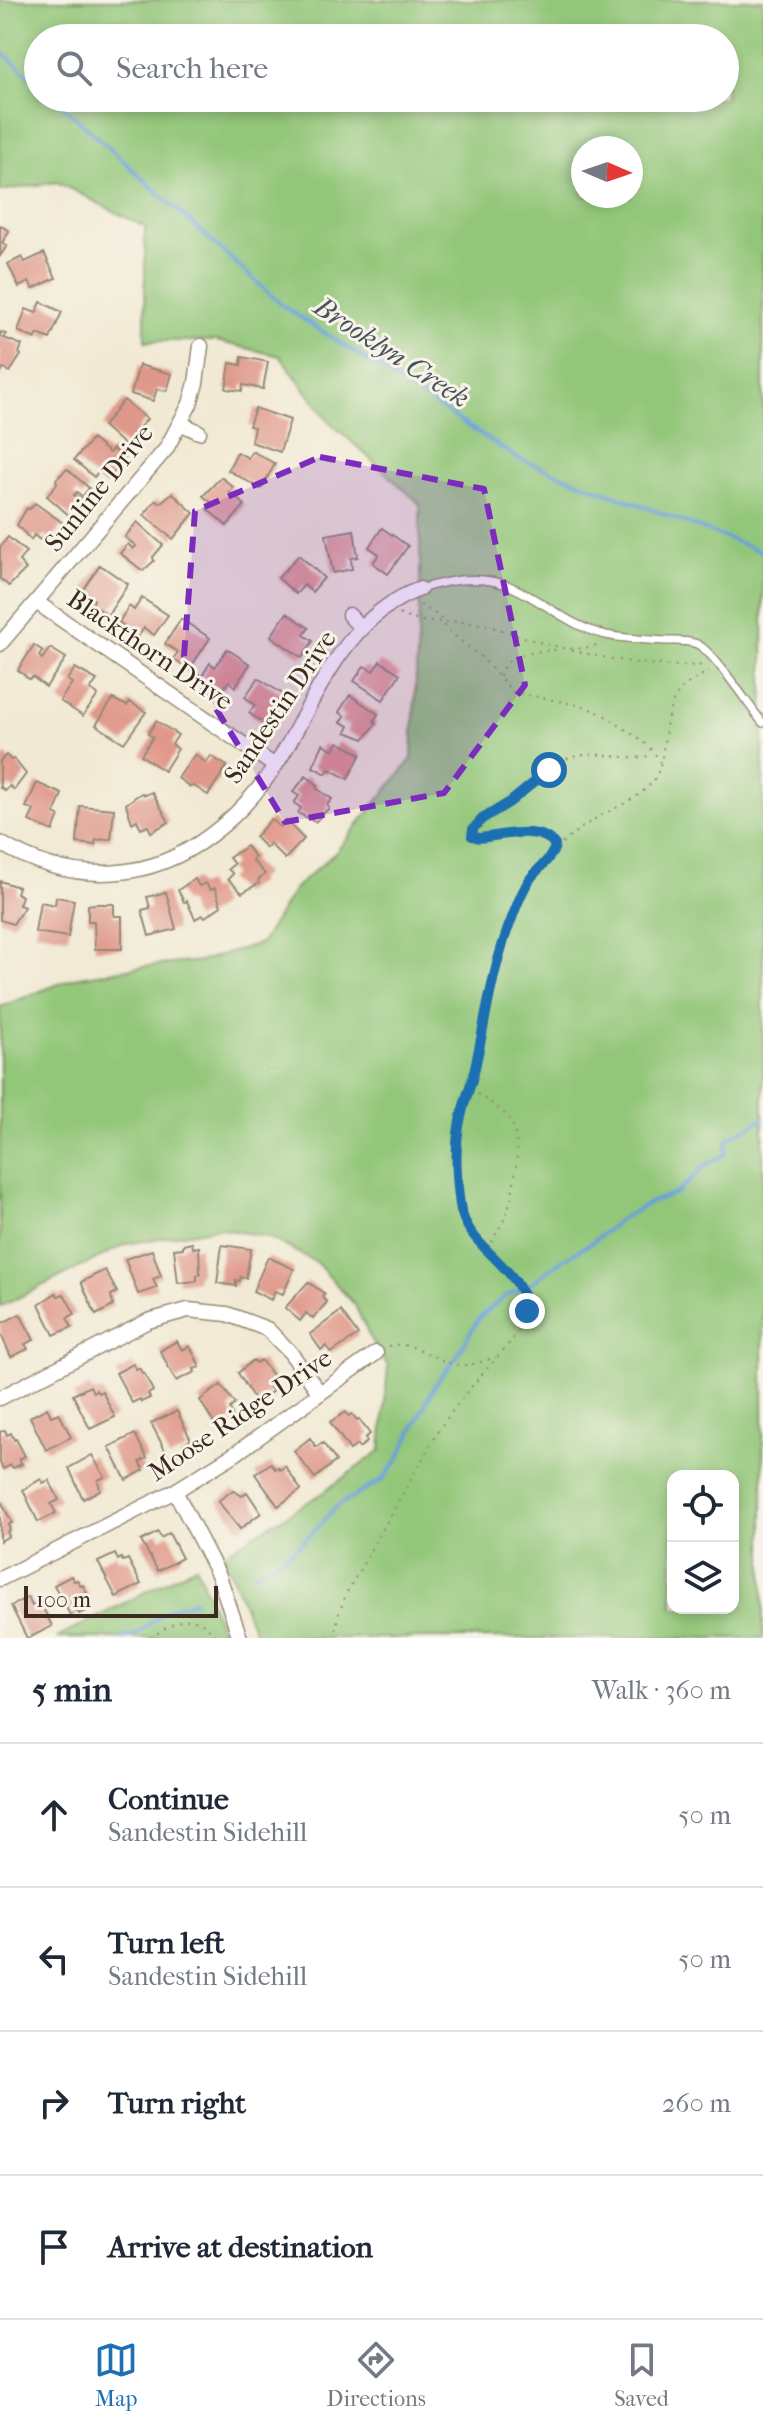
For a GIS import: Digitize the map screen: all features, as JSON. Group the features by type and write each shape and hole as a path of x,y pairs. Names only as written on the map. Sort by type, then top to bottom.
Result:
{"street":[{"name":"Sunline Drive","path":"0,644 166,449 182,424 196,383 201,346"},
{"path":"182,424 199,432"},
{"name":"Sandestin Drive","path":"0,843 39,863 63,870 112,874 160,863 202,842 262,785 340,653 388,607 413,592"},
{"name":"Blackthorn Drive","path":"36,602 275,766"},
{"path":"349,615 362,629"},
{"path":"0,1398 148,1321 188,1310 227,1314 267,1329 290,1352 319,1392"},
{"name":"Moose Ridge Drive","path":"0,1579 175,1491 235,1454 376,1353"},
{"path":"175,1491 219,1576 234,1637"}],"lane":[{"path":"413,592 454,580 488,580 512,586 580,627 622,638 683,640 696,644 707,651 763,723"}],"path":[{"path":"413,592 439,616 446,629 480,656 513,692 583,706 604,715 640,739 660,762"},
{"path":"388,607 419,622 478,624 616,660 689,666 717,664"},
{"path":"500,678 504,665 512,658 585,648 622,638"},
{"path":"334,1638 346,1594 425,1453 465,1394 518,1331 527,1311 526,1300 512,1276 474,1238 460,1208 457,1150 461,1116 470,1088 486,1007 511,920 528,881 555,847 647,788 655,779 667,721 676,698 683,687 717,664"},
{"path":"555,847 550,838 541,834 479,838 472,836 473,829 482,819 572,757 601,753 637,758 646,757 651,749"},
{"path":"470,1088 509,1118 514,1133 516,1159 513,1191 501,1227 488,1251"},
{"path":"376,1353 401,1343 463,1365 497,1356"},
{"path":"151,1638 171,1623 185,1621 198,1621 223,1638 234,1637"}],"highlighted area":[{"path":"320,457 484,489 525,685 444,793 285,822 184,656 195,511"}],"green space":[{"path":"0,0 763,0 763,1638 257,1638 223,1554 321,1494 381,1450 388,1366 372,1342 355,1305 316,1262 268,1237 217,1228 126,1244 0,1307 0,1007 74,978 201,961 261,943 295,888 337,851 412,759 420,589 420,504 329,421 280,356 216,341 145,341 145,227 57,182 0,191"},
{"path":"196,1566 225,1638 57,1638"}],"building":[{"path":"0,225 9,231 2,243 7,246 0,256"},
{"path":"44,253 56,278 33,289 29,282 19,287 8,264 22,257 25,262"},
{"path":"41,302 62,312 50,339 38,334 35,339 18,331 26,309 36,313"},
{"path":"0,332 6,334 4,338 22,345 21,355 10,372 3,368 0,375"},
{"path":"242,357 268,362 263,389 243,385 242,391 226,389 230,363 241,365"},
{"path":"139,365 172,374 167,391 157,389 153,401 131,394"},
{"path":"124,400 147,419 137,430 143,436 131,451 103,426"},
{"path":"255,408 290,420 280,452 251,442 254,427 249,426"},
{"path":"92,439 109,453 113,449 124,459 109,479 99,471 94,477 74,460"},
{"path":"252,451 275,464 261,489 228,470 237,452 248,458"},
{"path":"67,469 89,488 82,497 77,492 74,495 84,504 72,518 47,496 57,484 56,479"},
{"path":"221,477 233,487 229,492 245,505 227,526 207,509 212,503 203,496"},
{"path":"172,493 194,513 173,539 144,515 156,500 160,503"},
{"path":"35,503 63,523 52,540 45,535 40,540 34,535 31,540 17,525 27,508 30,509"},
{"path":"137,522 163,545 153,557 154,561 143,571 120,553 128,544 133,549 136,546 125,537"},
{"path":"382,528 408,546 388,574 373,563 379,554 369,547"},
{"path":"354,530 358,557 351,558 352,569 333,573 326,535"},
{"path":"8,537 26,552 19,561 26,569 9,586 0,579 0,547"},
{"path":"299,555 324,578 312,592 304,585 296,594 278,578"},
{"path":"100,565 128,584 108,615 92,604 94,600 83,590"},
{"path":"142,598 168,615 154,635 144,628 138,637 119,622 129,606 134,610"},
{"path":"287,613 309,628 304,635 313,641 302,658 271,636"},
{"path":"181,619 210,638 189,670 173,659 178,652 165,644"},
{"path":"34,645 43,651 39,656 42,659 50,648 66,658 46,687 18,670"},
{"path":"227,649 250,664 235,687 229,681 222,691 202,676 210,663 215,667"},
{"path":"380,661 400,674 383,700 354,681 364,666 373,671"},
{"path":"75,668 97,680 90,690 98,695 83,716 60,701 72,683 67,680"},
{"path":"258,678 284,695 265,724 249,713 255,705 245,697"},
{"path":"350,695 378,714 374,721 376,724 364,739 346,732 349,726 341,722 345,716 339,712"},
{"path":"113,699 127,706 130,702 146,712 124,743 96,725"},
{"path":"156,721 178,735 172,744 178,749 164,771 141,755 153,737 148,734"},
{"path":"338,742 361,754 348,779 329,769 326,774 313,767 323,744 334,750"},
{"path":"195,754 206,763 211,756 227,766 208,795 178,778"},
{"path":"6,755 14,759 26,774 14,790 10,786 5,791 0,789 0,761"},
{"path":"306,776 332,799 327,805 329,808 315,822 298,813 301,808 294,803 299,796 293,792"},
{"path":"37,783 62,794 54,814 59,816 53,831 29,821 34,810 26,807"},
{"path":"152,792 169,822 151,832 148,826 141,829 137,820 132,823 126,804 142,793"},
{"path":"80,806 114,809 111,839 96,840 95,845 77,843"},
{"path":"271,819 280,827 286,821 304,839 285,859 270,844 266,848 255,837"},
{"path":"246,846 255,857 252,860 265,874 258,880 259,883 242,893 228,879 233,874 228,869 234,864 229,858"},
{"path":"195,879 199,886 206,883 210,890 215,888 221,906 205,917 195,919 178,890"},
{"path":"0,881 18,887 16,893 22,896 19,905 24,907 13,924 0,920"},
{"path":"166,892 176,929 149,936 142,910 150,908 147,897"},
{"path":"56,897 74,900 68,937 35,932 40,902 55,905"},
{"path":"114,904 114,916 122,916 122,949 95,949 94,921 88,921 88,905"},
{"path":"192,1243 193,1248 199,1247 200,1274 197,1281 178,1283 174,1249"},
{"path":"222,1245 251,1249 246,1278 236,1280 236,1286 217,1283"},
{"path":"152,1250 161,1276 153,1279 157,1288 138,1294 125,1259"},
{"path":"268,1257 294,1269 283,1294 275,1291 271,1300 253,1291"},
{"path":"105,1270 117,1292 111,1295 113,1306 96,1315 81,1282"},
{"path":"308,1282 325,1294 322,1297 327,1302 313,1319 306,1313 300,1321 285,1308"},
{"path":"56,1293 58,1296 64,1294 75,1314 67,1318 72,1327 54,1335 39,1304"},
{"path":"341,1311 358,1335 331,1353 326,1346 321,1350 310,1334"},
{"path":"20,1314 34,1340 25,1344 28,1349 11,1357 0,1332 0,1324"},
{"path":"177,1341 182,1350 190,1346 200,1367 176,1381 160,1351"},
{"path":"253,1360 256,1363 261,1360 274,1378 267,1383 273,1391 256,1402 238,1373"},
{"path":"133,1364 144,1373 153,1391 148,1394 150,1398 132,1403 116,1373"},
{"path":"221,1385 235,1404 230,1408 233,1418 218,1430 200,1400"},
{"path":"90,1386 93,1392 102,1391 115,1417 90,1429 73,1395"},
{"path":"47,1408 51,1416 59,1413 71,1437 46,1450 30,1417"},
{"path":"177,1411 191,1440 183,1444 186,1450 169,1458 151,1423"},
{"path":"346,1412 359,1419 370,1434 365,1438 367,1442 359,1448 357,1445 350,1450 330,1422"},
{"path":"5,1430 7,1435 11,1433 16,1439 25,1456 19,1459 22,1464 3,1469 0,1463 0,1432"},
{"path":"135,1434 147,1458 140,1462 144,1470 126,1480 109,1447"},
{"path":"310,1438 316,1447 323,1443 336,1461 315,1478 294,1451"},
{"path":"92,1455 105,1477 98,1480 100,1490 83,1499 69,1468"},
{"path":"271,1463 275,1469 285,1466 301,1490 278,1506 255,1474"},
{"path":"41,1479 43,1483 49,1480 59,1500 51,1504 56,1513 38,1522 23,1490"},
{"path":"233,1490 242,1496 247,1492 261,1513 240,1529 218,1501"},
{"path":"0,1499 12,1523 8,1525 9,1536 0,1541"},
{"path":"158,1532 161,1538 169,1533 182,1558 158,1571 141,1541"},
{"path":"115,1554 118,1560 128,1559 141,1584 116,1597 98,1562"},
{"path":"71,1576 83,1585 92,1603 86,1605 88,1610 70,1615 54,1585"},
{"path":"28,1597 32,1606 40,1602 52,1626 27,1638 11,1606"}],"waterway":[{"name":"Brooklyn Creek","path":"0,50 24,71"},
{"name":"Brooklyn Creek","path":"69,112 283,306 517,458 763,552"},
{"path":"255,1573 290,1553 336,1507 382,1480 397,1461 436,1383 456,1358 478,1319 504,1297 532,1283 619,1220 651,1202 677,1193 706,1165 726,1154 727,1139 763,1119"},
{"path":"123,1638 135,1635 168,1609 195,1601"}],"route":[{"path":"527,1311 526,1300 512,1276 474,1238 460,1208 457,1150 461,1116 474,1073 483,1022 511,920 528,881 554,852 555,845 550,838 541,834 479,838 472,836 473,829 549,770"}]}
